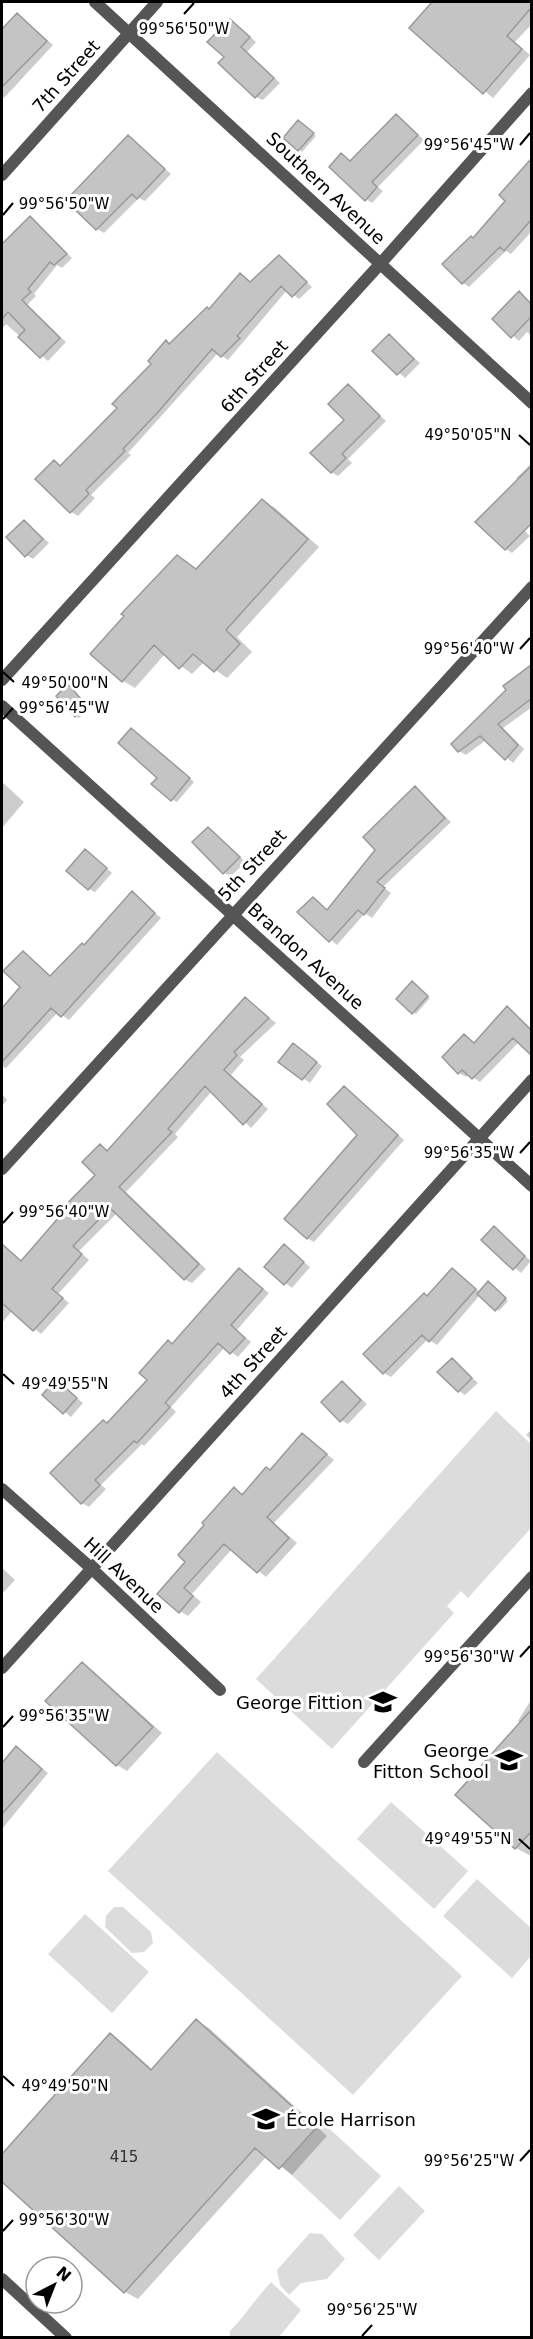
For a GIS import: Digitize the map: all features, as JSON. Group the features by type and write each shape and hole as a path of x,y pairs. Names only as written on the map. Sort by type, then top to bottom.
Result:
{"street":[{"name":"Southern Avenue","path":"95,2 531,403"},
{"name":"7th Street","path":"2,176 157,2"},
{"name":"6th Street","path":"2,680 381,263 531,93"},
{"name":"5th Street","path":"2,1169 531,587"},
{"name":"Brandon Avenue","path":"2,706 531,1186"},
{"name":"4th Street","path":"2,1668 531,1080"},
{"name":"Hill Avenue","path":"2,1489 91,1568 220,1690"},
{"path":"364,1762 531,1577"},
{"path":"2,2279 66,2337"}],"shaded area":[{"path":"496,1411 531,1444 531,1528 468,1598 461,1591 447,1606 454,1613 332,1749 256,1679"},
{"path":"217,1752 462,1976 353,2095 108,1871"},
{"path":"391,1802 468,1871 434,1909 357,1839"},
{"path":"477,1879 531,1928 531,1956 512,1978 443,1916"},
{"path":"114,1907 123,1907 151,1932 153,1943 144,1952 132,1953 105,1927 106,1916"},
{"path":"85,1914 149,1972 112,2013 48,1954"},
{"path":"322,2122 381,2176 340,2220 282,2166"},
{"path":"399,2186 425,2211 379,2260 353,2235"},
{"path":"310,2233 322,2234 345,2259 327,2279 301,2283 289,2295 280,2285 277,2270"},
{"path":"271,2282 301,2310 279,2337 230,2337 230,2331"}],"building":[{"path":"432,2 531,2 531,8 507,36 522,49 483,94 409,28"},
{"path":"17,13 47,41 2,87 2,29"},
{"path":"230,19 250,37 241,47 274,78 255,98 218,63 224,57 207,42"},
{"path":"396,114 418,135 372,182 377,187 365,201 329,167 341,153 350,161"},
{"path":"298,120 314,133 298,151 283,138"},
{"path":"128,135 165,169 137,199 132,194 96,230 68,203 73,198 70,196"},
{"path":"531,159 531,220 504,251 500,247 462,284 442,264 471,236 473,238 505,201 499,195"},
{"path":"30,216 67,254 54,265 50,262 28,289 31,292 22,300 60,338 40,358 18,337 25,330 8,312 2,319 2,244"},
{"path":"279,255 307,282 292,297 281,286 237,336 240,338 221,357 212,349 123,449 125,451 86,490 89,494 70,513 35,479 54,460 60,466 117,408 112,404 151,364 148,361 166,340 169,344 207,307 209,309 240,273 250,282"},
{"path":"519,291 531,304 531,317 511,338 492,319"},
{"path":"389,334 414,359 397,375 372,351"},
{"path":"348,384 380,416 342,454 346,458 331,473 310,453 344,420 328,404"},
{"path":"531,466 531,524 505,550 475,522"},
{"path":"262,499 308,539 226,630 240,644 214,672 193,654 179,669 154,645 122,682 90,654 124,616 121,614 177,555 196,569"},
{"path":"24,520 43,539 25,557 6,537"},
{"path":"531,665 531,699 498,724 518,745 505,760 480,736 458,752 451,744 506,690 503,686"},
{"path":"68,684 87,706 75,717 56,696"},
{"path":"131,728 190,778 171,801 151,784 157,778 118,743"},
{"path":"415,786 445,818 377,882 385,888 364,915 358,910 329,942 297,912 313,897 327,910 375,850 363,837"},
{"path":"208,827 240,857 223,874 192,842"},
{"path":"85,849 107,868 88,890 66,871"},
{"path":"132,891 155,913 61,1017 51,1008 2,1062 2,1008 20,987 3,971 23,951 50,976 82,943 84,945"},
{"path":"412,981 428,996 412,1014 396,999"},
{"path":"245,997 269,1018 234,1052 237,1055 224,1070 262,1104 243,1125 205,1086 168,1129 172,1132 119,1187 199,1264 184,1280 110,1208 73,1246 82,1254 52,1289 63,1298 33,1331 2,1303 2,1244 21,1261 60,1216 57,1214 95,1175 82,1162 100,1144 107,1151"},
{"path":"507,1006 531,1030 531,1055 513,1038 472,1079 462,1070 458,1074 442,1057 464,1034 474,1043"},
{"path":"293,1043 317,1062 302,1080 278,1062"},
{"path":"344,1086 398,1135 307,1239 284,1219 357,1135 327,1104"},
{"path":"494,1226 525,1256 513,1270 481,1240"},
{"path":"284,1244 304,1262 284,1285 264,1267"},
{"path":"239,1268 263,1289 231,1325 245,1338 230,1354 218,1343 165,1403 170,1407 137,1443 134,1441 95,1480 100,1485 81,1504 50,1473 103,1420 107,1423 147,1380 139,1373 168,1340 172,1344"},
{"path":"452,1268 476,1289 429,1342 422,1335 383,1374 363,1354 424,1293 427,1296"},
{"path":"488,1281 506,1298 495,1311 477,1294"},
{"path":"452,1358 472,1378 458,1392 437,1372"},
{"path":"56,1379 77,1398 63,1414 42,1395"},
{"path":"342,1381 361,1400 340,1422 321,1402"},
{"path":"302,1433 327,1454 267,1517 289,1538 257,1573 224,1544 184,1588 193,1596 179,1613 157,1594 185,1562 178,1555 204,1525 202,1523 234,1487 242,1495 266,1467 270,1470"},
{"path":"82,1662 153,1727 116,1766 45,1701"},
{"name":"George Fitton School","path":"531,1710 531,1832 515,1849 455,1795"},
{"path":"16,1746 42,1769 2,1814 2,1763"},
{"name":"École Harrison","path":"196,2019 316,2128 279,2169 255,2148 124,2293 2,2182 2,2154 110,2033 151,2070"}],"place":[{"name":"George Fittion","path":"383,1702"},
{"name":"George Fitton School","path":"509,1760"},
{"name":"École Harrison","path":"266,2119"}]}
